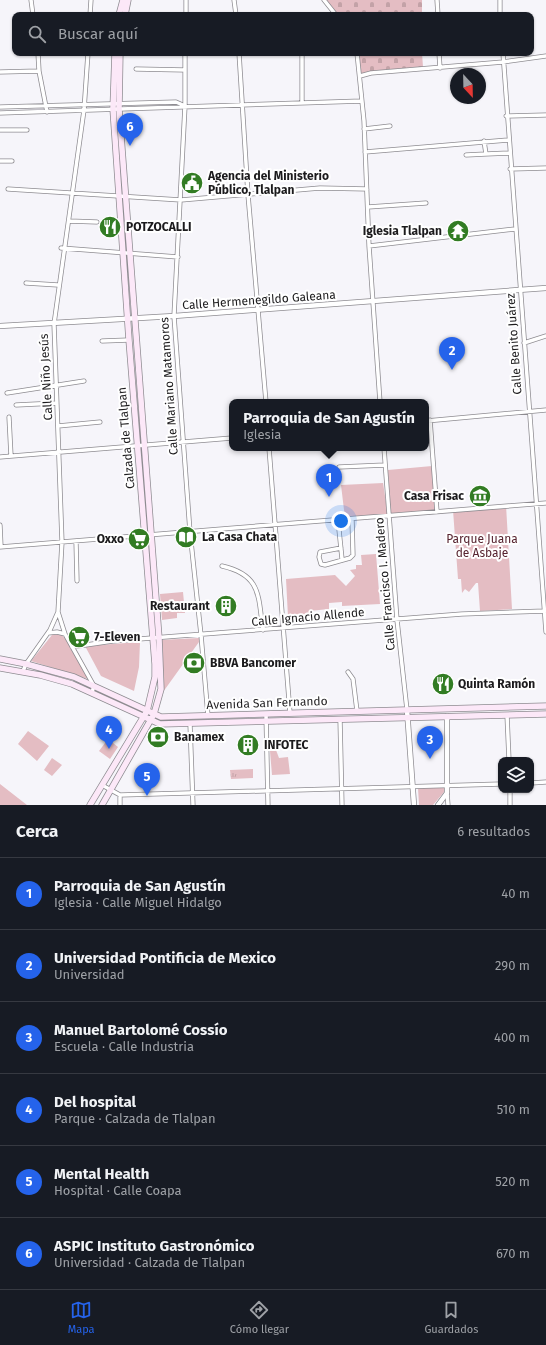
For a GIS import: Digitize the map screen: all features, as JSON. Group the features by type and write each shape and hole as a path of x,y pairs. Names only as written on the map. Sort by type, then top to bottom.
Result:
{"main road":[{"path":"120,12 123,0"},
{"path":"126,12 128,0"},
{"name":"Calzada de Tlalpan","path":"115,56 119,196 127,318 141,445"},
{"name":"Calzada de Tlalpan","path":"102,805 154,714 161,689 141,445 126,197 116,106 120,56"},
{"name":"Calzada de Tlalpan","path":"90,805 146,711 155,677 156,638"},
{"name":"Avenida San Fernando","path":"0,659 26,664 74,677 161,717 546,706"},
{"path":"13,661 10,666 14,670"},
{"name":"Avenida San Fernando","path":"0,668 72,684 92,692 143,718 160,724 546,714"}],"street":[{"path":"31,0 33,12"},
{"path":"90,12 91,0"},
{"path":"186,0 186,12"},
{"path":"234,0 236,12"},
{"path":"324,0 334,12"},
{"path":"437,0 438,12"},
{"path":"500,0 500,12"},
{"path":"38,56 39,71 47,112"},
{"name":"Calle Niño Jesús","path":"88,56 85,103 69,221 62,248 54,324 60,452 62,542 58,612 72,647 94,686"},
{"name":"Calle Mariano Matamoros","path":"185,56 185,106 174,316 190,532 208,716"},
{"path":"239,56 248,195 266,399"},
{"path":"302,56 302,102"},
{"path":"357,56 364,129 372,302 380,399"},
{"path":"439,56 440,68"},
{"name":"Calle Benito Juárez","path":"502,56 546,632"},
{"path":"360,76 371,73 503,62 546,56"},
{"path":"136,69 185,70"},
{"path":"0,72 39,71"},
{"path":"0,107 85,103 116,106 185,106 362,101"},
{"path":"0,113 84,110 116,106"},
{"path":"506,116 546,115"},
{"path":"364,129 390,126"},
{"path":"0,130 27,130"},
{"path":"365,152 508,140"},
{"path":"484,141 486,154"},
{"path":"466,155 509,153"},
{"path":"0,161 12,161"},
{"path":"510,169 546,168"},
{"path":"8,189 181,200 320,188 367,189"},
{"path":"368,207 426,203"},
{"path":"69,221 97,222"},
{"path":"369,246 515,228"},
{"path":"62,248 178,257"},
{"path":"26,283 58,285"},
{"name":"Calle Hermenegildo Galeana","path":"0,326 174,316 546,288"},
{"path":"524,343 546,336"},
{"path":"102,341 129,340"},
{"path":"7,393 84,381"},
{"path":"16,405 57,403"},
{"path":"429,421 546,410"},
{"path":"9,417 11,456"},
{"path":"58,426 100,422"},
{"path":"429,430 438,512"},
{"path":"0,457 229,438"},
{"path":"269,451 290,713"},
{"name":"Calle Francisco I. Madero","path":"384,451 397,620 408,718 414,805"},
{"path":"339,468 385,465"},
{"path":"0,525 0,547 438,512 503,505 546,503"},
{"path":"341,548 322,550 319,557 323,565 350,558 354,551 352,519"},
{"path":"338,520 342,560"},
{"path":"76,540 77,580"},
{"path":"222,566 234,569 252,583 257,589 263,630"},
{"name":"Calle Ignacio Allende","path":"72,647 87,644 156,638 462,614 545,611"},
{"path":"23,672 26,664 48,633 58,612"},
{"path":"48,633 57,632 66,634"},
{"path":"348,672 354,684 357,711"},
{"path":"92,692 94,686"},
{"path":"266,714 268,805"},
{"path":"507,715 509,757"},
{"path":"447,716 448,805"},
{"path":"340,719 342,805"},
{"path":"190,724 193,805"},
{"path":"534,783 546,782"},
{"path":"102,785 120,795 498,784"},
{"path":"438,805 447,793"},
{"path":"510,793 510,805"},
{"path":"120,795 120,805"}],"green space":[{"path":"325,0 422,0 422,12 335,12"},
{"path":"357,56 422,56 423,67 360,75"},
{"path":"432,466 437,511 389,515 388,470"},
{"path":"383,483 388,515 345,518 341,485"},
{"name":"Parque Juana de Asbaje","path":"506,505 512,609 480,611 478,583 476,583 469,592 465,589 462,593 461,579 458,579 453,510"},
{"path":"376,554 380,604 342,606 342,602 329,603 329,609 309,611 309,616 288,617 286,579 335,575 346,586 355,576 350,570 356,569 356,565 362,565 361,555"},
{"path":"183,592 185,613 177,613 177,618 162,620 160,594"},
{"path":"61,634 67,641 88,679 31,661 52,635"},
{"path":"199,638 199,642 163,692 160,640"},
{"path":"140,642 139,667 134,691 101,676 85,646"},
{"path":"28,731 49,746 37,761 18,744"},
{"path":"108,739 118,747 110,759 99,751"},
{"path":"276,750 279,758 288,757 290,774 272,775 270,751"},
{"path":"52,758 62,765 52,776 44,770"},
{"path":"253,769 253,778 231,779 230,770"},
{"path":"0,784 27,805 0,805"},
{"path":"444,786 444,792 433,805 419,805 418,788"}],"place":[{"name":"ASPIC Instituto Gastronómico","path":"130,146"},
{"name":"Agencia del Ministerio Público, Tlalpan","path":"192,183"},
{"name":"POTZOCALLI","path":"110,227"},
{"name":"Iglesia Tlalpan","path":"458,231"},
{"name":"Universidad Pontificia de Mexico","path":"452,370"},
{"name":"Casa Frisac","path":"480,496"},
{"name":"Parroquia de San Agustín","path":"329,497"},
{"name":"La Casa Chata","path":"186,537"},
{"name":"Oxxo","path":"139,539"},
{"name":"Restaurant","path":"226,606"},
{"name":"7-Eleven","path":"79,637"},
{"name":"BBVA Bancomer","path":"194,663"},
{"name":"Quinta Ramón","path":"443,684"},
{"name":"Banamex","path":"158,737"},
{"name":"INFOTEC","path":"248,745"},
{"name":"Del hospital","path":"109,749"},
{"name":"Manuel Bartolomé Cossío","path":"430,759"},
{"name":"Mental Health","path":"147,796"}]}
